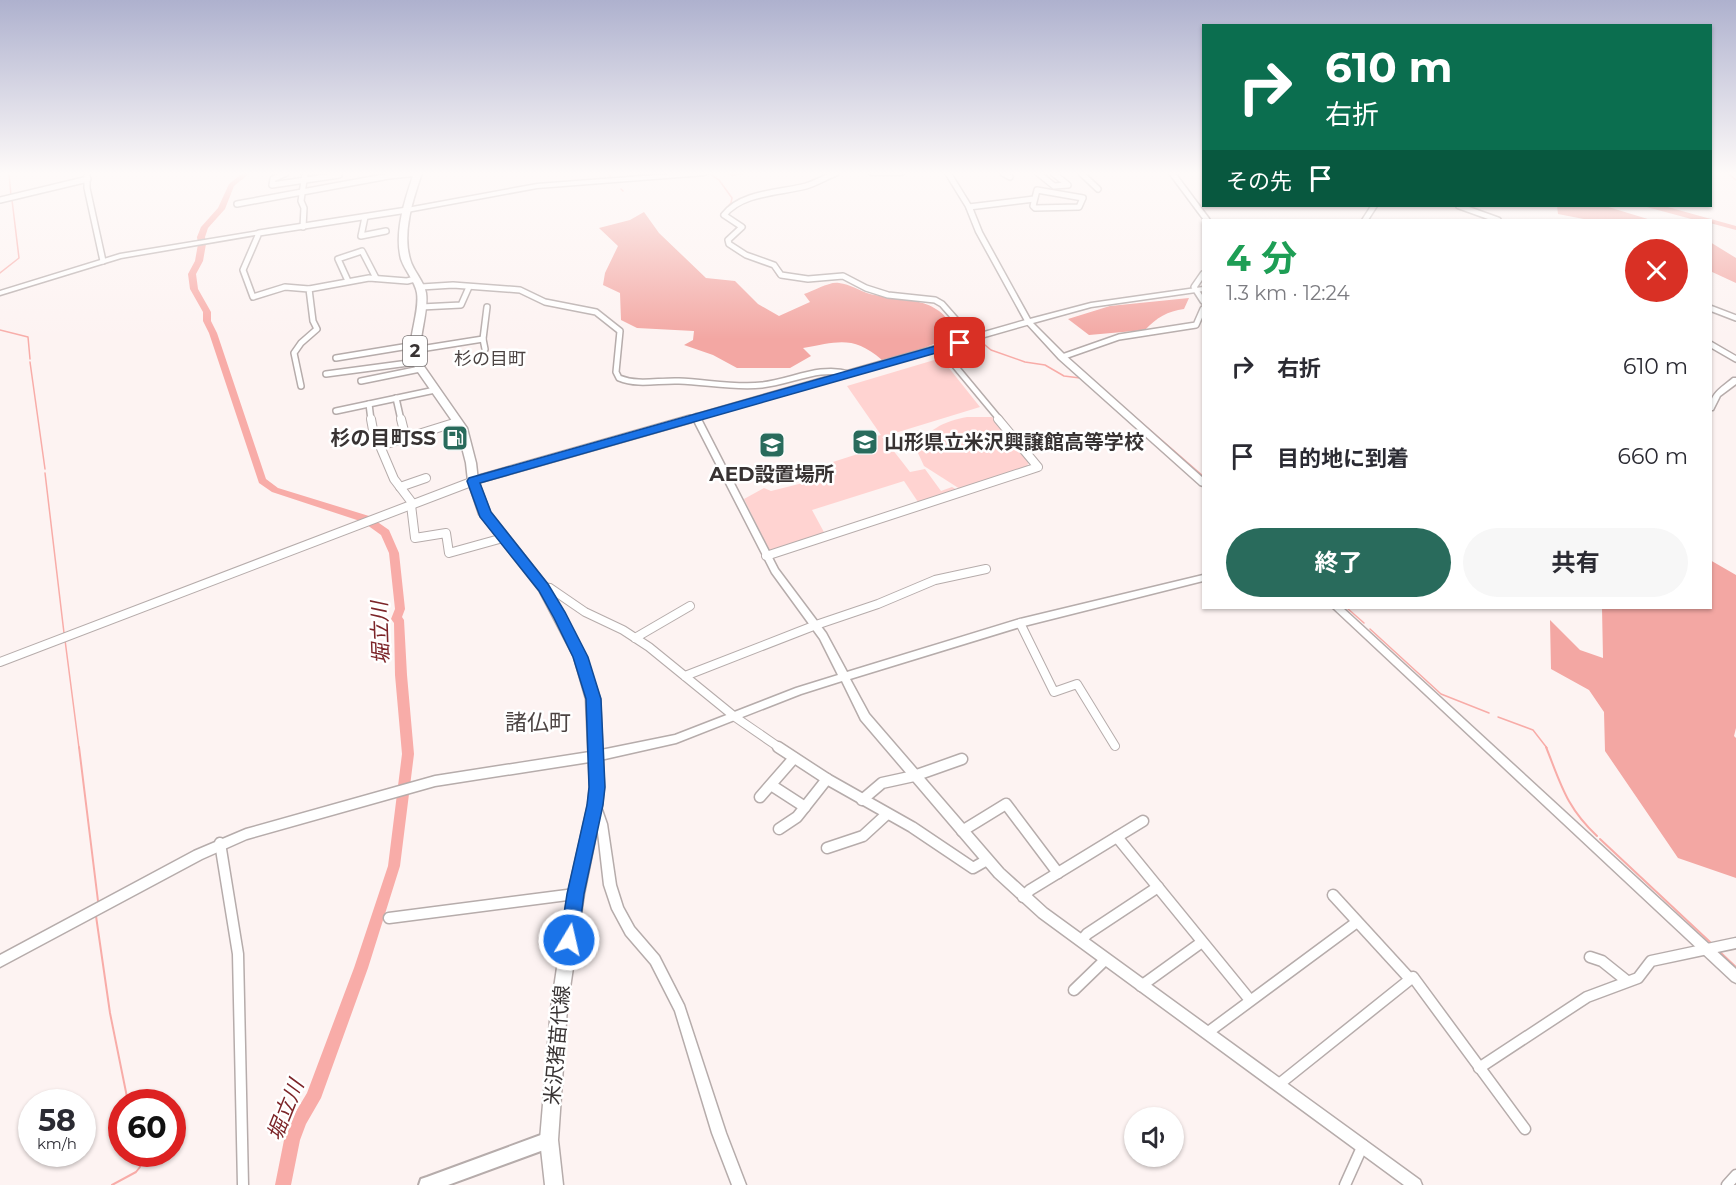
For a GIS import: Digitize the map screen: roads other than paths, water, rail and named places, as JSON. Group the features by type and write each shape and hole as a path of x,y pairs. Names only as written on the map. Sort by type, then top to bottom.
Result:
{"main road":[{"name":"米沢猪苗代線","path":"406,228 404,255 418,283 421,307 415,348 418,365 465,437 473,481 485,514 543,587 580,657 590,681 594,706 595,805 576,894 559,1008 549,1140 554,1185"},
{"path":"427,1185 549,1140"}],"street":[{"path":"96,228 103,261"},
{"path":"0,293 103,261 289,228"},
{"path":"363,228 361,236 386,231"},
{"path":"740,228 728,240 729,243 746,255 774,265 781,275 808,279 847,277 866,288 888,295 939,302 957,321 980,337"},
{"path":"978,228 1028,322 1062,357 1202,482"},
{"path":"259,233 243,270 253,297 285,287 309,289 376,278 520,290 545,302 585,308 606,317 620,331 616,372 626,381 649,383 677,381 730,386 762,385 829,371 843,371 849,374"},
{"path":"348,281 338,259 362,251 376,278"},
{"path":"1199,289 1195,285 1202,275"},
{"path":"421,307 461,305 469,287"},
{"path":"301,386 292,354 294,348 317,329 313,321 309,289"},
{"path":"0,662 473,481 941,349 1028,322 1098,304 1199,289"},
{"path":"485,349 483,339 487,307"},
{"path":"1712,309 1736,318"},
{"path":"1062,357 1119,337 1196,325 1202,311"},
{"path":"336,358 483,339"},
{"path":"1712,345 1736,359"},
{"path":"766,556 1038,467 941,349"},
{"path":"326,374 418,365"},
{"path":"361,381 418,365"},
{"path":"1712,404 1717,395 1736,380"},
{"path":"336,411 435,390"},
{"path":"396,398 404,431"},
{"path":"369,404 373,430"},
{"path":"696,417 766,556 785,587 816,625 865,717 987,860 1023,897 1105,960 1363,1145 1415,1185"},
{"path":"457,422 380,446 394,479 412,505 415,538 446,533 448,553 503,538"},
{"path":"400,487 426,478"},
{"path":"685,676 816,625 878,604 935,580 986,569"},
{"path":"0,961 220,843 411,786 457,776 596,756 676,739 843,677 1020,623 1202,578"},
{"path":"543,587 550,588 585,612 635,638 735,717 827,779 932,839 974,868 987,860"},
{"path":"635,638 690,606"},
{"path":"1339,609 1736,977"},
{"path":"1020,623 1054,692 1077,684 1115,746"},
{"path":"760,797 794,758"},
{"path":"862,800 882,783 914,776 962,759"},
{"path":"779,829 797,817 827,779"},
{"path":"771,785 805,807"},
{"path":"962,831 1006,804 1058,873"},
{"path":"595,805 602,824 610,885 618,909 630,931 655,960 680,1010 719,1133 740,1185"},
{"path":"827,848 863,836 887,813"},
{"path":"1023,897 1143,821"},
{"path":"1117,837 1250,1000"},
{"path":"220,843 238,954 243,1185"},
{"path":"1080,941 1158,887"},
{"path":"389,918 576,894"},
{"path":"1333,895 1410,979"},
{"path":"1207,1033 1357,922"},
{"path":"1141,986 1202,942"},
{"path":"1479,1068 1587,997 1638,978 1651,961 1736,943"},
{"path":"1590,957 1602,961 1627,981"},
{"path":"1074,990 1105,960"},
{"path":"1278,1085 1413,976 1525,1129"},
{"path":"1345,1185 1363,1145"},
{"path":"1727,1185 1736,1175"}],"waterway":[{"path":"0,273 19,258 15,228"},
{"name":"堀立川","path":"204,228 201,237 199,261 192,274 194,289 207,312 207,321 262,481 275,490 366,519 385,533 394,553 400,609 396,619 399,620 408,754 394,866 361,968 313,1098 292,1140 283,1185"},
{"path":"774,270 778,276"},
{"path":"0,330 28,337 30,359"},
{"path":"979,340 991,350 1025,362 1045,365 1064,376 1080,378"},
{"path":"30,362 45,469"},
{"path":"1097,384 1202,475"},
{"path":"45,473 64,633"},
{"path":"1348,609 1364,623"},
{"path":"1370,629 1441,694 1489,713"},
{"path":"65,640 79,748"},
{"path":"1498,717 1533,730 1547,748"},
{"path":"79,747 98,901"},
{"path":"1546,747 1571,805 1597,836"},
{"path":"1600,839 1710,942"},
{"path":"96,916 110,1013 125,1089"},
{"path":"1720,952 1736,967"},
{"path":"112,1185 136,1172 140,1167"}],"place":[{"name":"杉の目町SS","path":"455,438"},
{"name":"山形県立米沢興譲館高等学校","path":"865,442"},
{"name":"AED設置場所","path":"772,445"}],"district":[{"name":"杉の目町","path":"490,359"},
{"name":"諸仏町","path":"538,722"}]}
